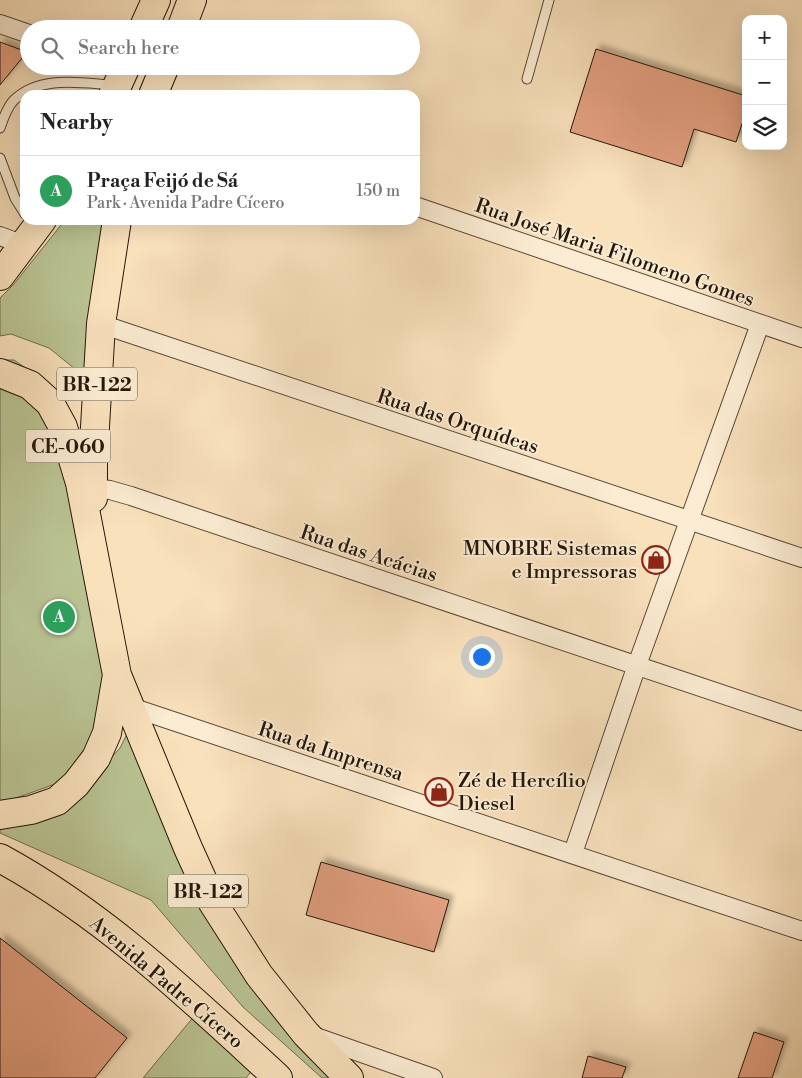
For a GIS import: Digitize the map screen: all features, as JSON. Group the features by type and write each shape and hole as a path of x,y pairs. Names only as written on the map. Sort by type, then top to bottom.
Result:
{"highway":[{"path":"147,20 156,0"},
{"path":"184,20 192,0"},
{"path":"155,90 161,75"},
{"name":"BR-122","path":"116,225 101,324 93,488 94,549 117,674 188,848 214,903 259,974 306,1034 349,1078"},
{"path":"0,276 26,228"},
{"name":"CE-060","path":"0,373 30,385 50,403 63,428 80,483 94,549"},
{"path":"0,815 30,810 57,800 76,784 96,758 107,733 117,674"},
{"name":"Avenida Padre Cícero","path":"0,858 110,929 174,983 278,1078"}],"street":[{"path":"0,24 20,31"},
{"name":"Rua José Maria Filomeno Gomes","path":"420,208 802,338"},
{"name":"Rua das Orquídeas","path":"101,324 802,558"},
{"path":"574,853 637,665 760,324"},
{"name":"Rua das Acácias","path":"93,488 131,496 802,721"},
{"name":"Rua da Imprensa","path":"132,707 574,853 802,931"},
{"path":"306,1034 433,1078"}],"lane":[{"path":"527,79 549,0"},
{"path":"29,90 43,84 75,83 118,77"},
{"path":"0,128 14,101 20,97"},
{"path":"0,158 20,212"}],"green space":[{"path":"61,225 113,225 98,402 75,369 49,348 11,334 0,336 0,298 14,284"},
{"path":"0,360 14,360 49,384 91,488 106,727 69,779 5,802 0,801"},
{"path":"133,722 186,852 337,1078 322,1078 243,1007 151,900 0,833 0,826 58,816 120,748"},
{"path":"200,1009 260,1060 246,1078 143,1078"}],"building":[{"path":"0,42 20,49 20,61 0,85"},
{"path":"596,49 742,95 742,124 736,142 694,129 682,167 570,132"},
{"path":"321,862 449,900 434,952 306,915"},
{"path":"0,938 127,1038 95,1078 0,1078"},
{"path":"754,1032 784,1042 772,1078 738,1078"},
{"path":"588,1056 626,1067 622,1078 582,1078"}],"place":[{"name":"MNOBRE Sistemas e Impressoras","path":"656,560"},
{"name":"Praça Feijó de Sá","path":"59,617"},
{"name":"Zé de Hercílio Diesel","path":"439,792"}]}
